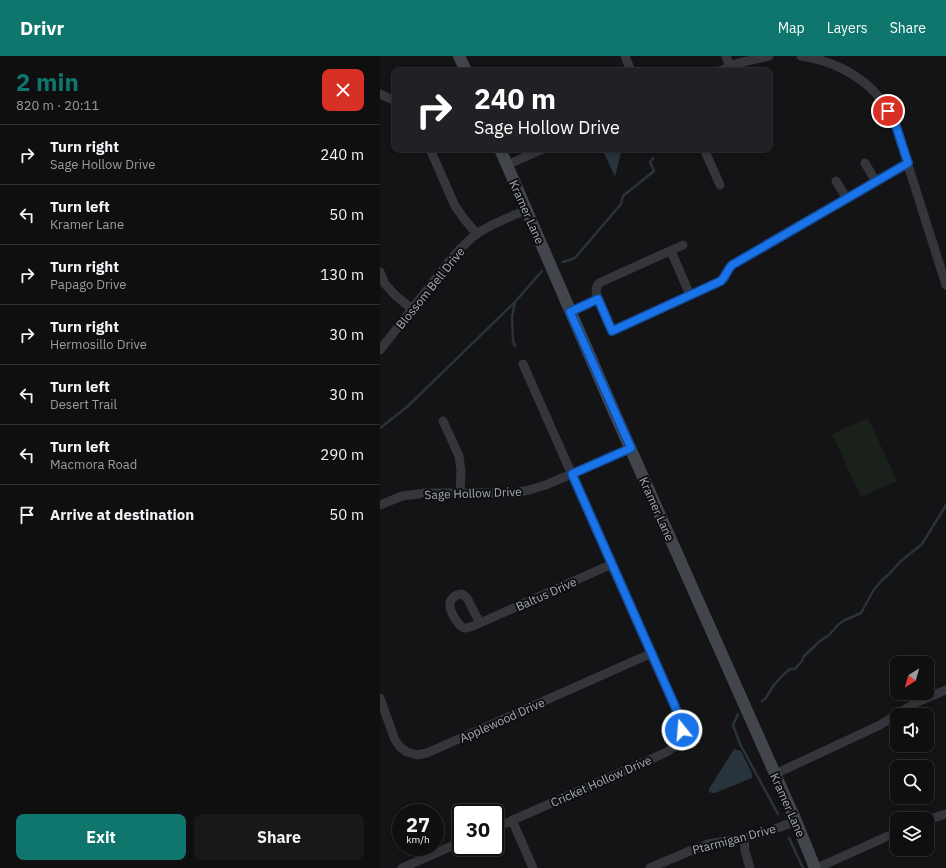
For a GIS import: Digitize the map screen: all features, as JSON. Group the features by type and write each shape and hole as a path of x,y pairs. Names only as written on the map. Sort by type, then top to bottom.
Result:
{"street":[{"path":"459,56 465,68"},
{"path":"625,56 631,68"},
{"path":"726,56 730,66"},
{"path":"726,68 752,59 770,56"},
{"path":"802,56 824,61 854,75 880,97 896,126 946,285"},
{"path":"380,94 392,99"},
{"path":"431,152 455,206 477,234"},
{"name":"Kramer Lane","path":"501,152 570,312 816,868"},
{"path":"507,165 536,152"},
{"path":"705,152 720,185"},
{"path":"865,163 876,182"},
{"path":"683,245 599,283 596,293 612,331 721,281 724,278 728,268 732,265 908,163"},
{"path":"836,181 847,199"},
{"name":"Blossom Bell Drive","path":"380,350 451,259 463,246 491,225 526,210"},
{"path":"671,251 690,295"},
{"path":"380,272 385,284 396,296 412,309"},
{"path":"570,312 598,299"},
{"name":"Cricket Hollow Drive","path":"504,824 666,752 680,740 682,730 679,717 652,653 523,364"},
{"path":"443,421 459,456 461,471 460,494"},
{"name":"Sage Hollow Drive","path":"380,505 402,496 425,493 514,494 546,485 631,448"},
{"name":"Baltus Drive","path":"480,623 612,564"},
{"name":"Applewood Drive","path":"380,698 394,740 407,752 417,755 427,753 652,653"},
{"path":"775,774 880,725 917,702 946,690"},
{"path":"934,818 946,814"},
{"path":"512,820 532,868"},
{"name":"Ptarmigan Drive","path":"650,868 708,844 744,838 767,832 796,821"},
{"path":"816,868 890,835"},
{"path":"744,838 745,850 750,868"},
{"path":"402,868 452,846"}],"shaded area":[{"path":"621,152 615,177 604,153"},
{"path":"868,418 897,481 861,497 832,434"},
{"path":"734,749 741,751 752,773 752,778 715,793 709,792 709,789"}],"waterway":[{"path":"563,262 575,258 621,204 623,196 654,171 650,162 653,158"},
{"path":"515,346 513,341 512,317 515,302 542,271"},
{"path":"380,428 407,407 515,302"},
{"path":"762,701 784,674 790,669 795,669 802,661 804,656 820,641 829,635 843,621 861,613 873,591 882,580 901,561 922,544 946,505"},
{"path":"738,714 733,725 740,744 778,814"},
{"path":"789,838 803,868"}],"route":[{"path":"682,730 674,704 572,474 631,448 570,312 598,299 612,331 721,281 724,278 728,268 732,265 908,163 896,126 888,111"}]}
